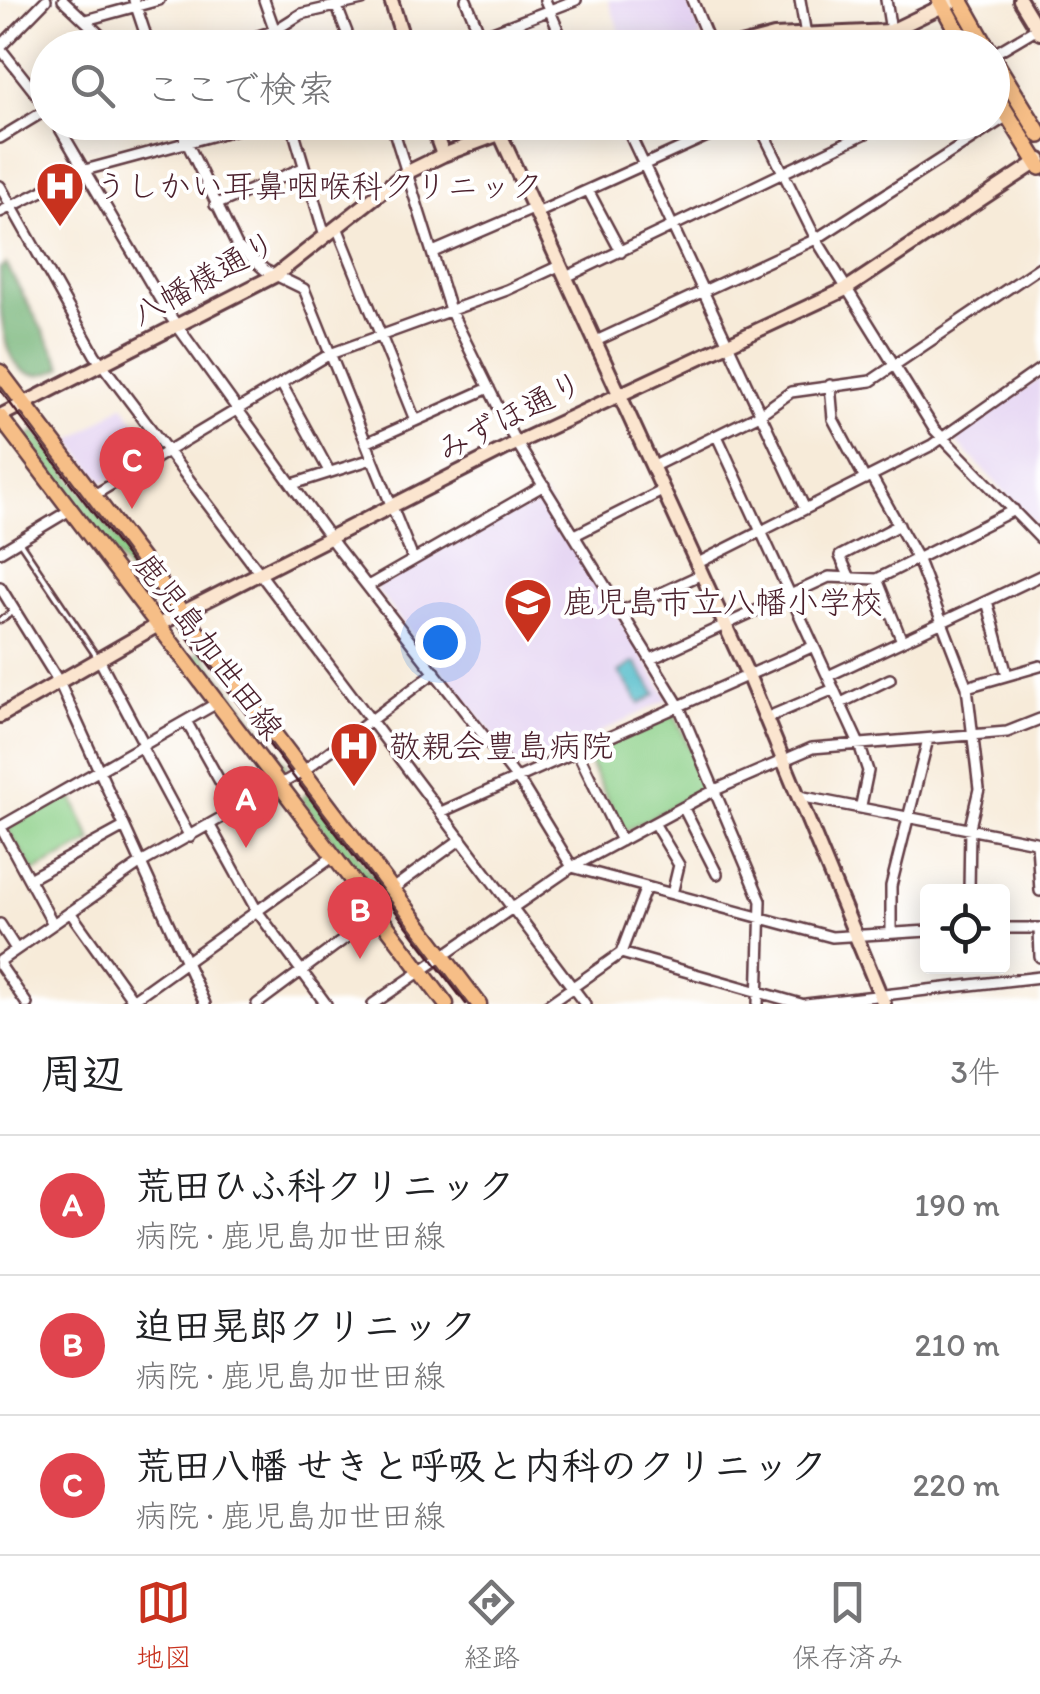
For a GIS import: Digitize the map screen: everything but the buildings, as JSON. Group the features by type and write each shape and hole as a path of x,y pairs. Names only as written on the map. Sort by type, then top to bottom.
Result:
{"highway":[{"path":"952,7 972,30"},
{"path":"1010,86 1040,135"},
{"path":"1010,117 1039,163"}],"main road":[{"name":"鹿児島加世田線","path":"0,372 479,1004"},
{"name":"鹿児島加世田線","path":"0,417 446,1004"}],"street":[{"path":"30,86 0,47 46,0"},
{"path":"63,0 96,30"},
{"path":"86,20 135,3 158,0"},
{"path":"264,0 274,30 315,6 337,7 362,0"},
{"path":"391,0 400,30"},
{"path":"466,0 478,30"},
{"path":"545,0 558,30"},
{"path":"499,30 576,0"},
{"path":"692,0 704,30"},
{"path":"800,0 805,30"},
{"path":"886,0 892,30"},
{"path":"1010,46 1038,31 1020,0"},
{"path":"135,3 144,30"},
{"path":"337,7 345,30"},
{"path":"894,30 952,7"},
{"path":"0,138 30,120"},
{"path":"67,140 179,326 331,538 517,778 572,866 832,937 920,931"},
{"path":"184,140 244,254 304,289 413,560"},
{"path":"0,212 85,170 203,140"},
{"path":"296,140 303,168 415,420"},
{"path":"398,140 450,310 518,442 678,704 761,900 758,1004"},
{"path":"438,140 443,154"},
{"name":"八幡様通り","path":"0,417 276,275 409,172 443,154 483,140"},
{"path":"503,140 748,675 884,1000"},
{"path":"632,140 805,509"},
{"path":"433,252 589,192 700,140"},
{"path":"766,140 816,239 942,438 1040,538"},
{"path":"94,495 330,354 620,252 853,140"},
{"path":"596,341 816,239 970,140"},
{"name":"みずほ通り","path":"0,716 182,612 518,442 618,392 846,289 1039,163"},
{"path":"215,205 303,168"},
{"path":"0,186 102,364 585,1004"},
{"path":"589,192 620,252"},
{"path":"654,466 760,414 791,392 871,381 1040,267"},
{"path":"622,611 760,531 942,438 1040,369"},
{"path":"281,384 329,471"},
{"path":"830,385 833,419 918,560 966,687 979,789 970,827 969,884"},
{"path":"366,443 490,388"},
{"path":"716,436 860,744 868,771 861,806"},
{"path":"293,484 372,459"},
{"path":"368,586 544,485"},
{"path":"574,535 664,490"},
{"path":"0,552 70,510"},
{"path":"651,659 829,577 877,579 1014,510"},
{"path":"850,578 840,556 899,525"},
{"path":"828,676 1040,576"},
{"path":"877,579 902,641"},
{"path":"0,587 59,682 204,1004"},
{"path":"987,601 1007,675"},
{"path":"441,812 814,646"},
{"path":"99,659 190,837"},
{"path":"966,687 1040,666"},
{"path":"27,1004 0,963 16,949 140,864 281,786 434,672"},
{"path":"840,703 890,679"},
{"path":"766,718 834,689"},
{"path":"52,924 0,826 218,703"},
{"path":"373,1004 419,968 444,958 572,866 715,790 812,748 1008,732 1040,718"},
{"path":"186,721 237,812"},
{"path":"891,932 891,886 928,739"},
{"path":"577,750 621,841"},
{"path":"799,796 907,814 1038,843 1040,890"},
{"path":"682,808 717,874"},
{"path":"654,823 679,865 672,894"},
{"path":"210,826 257,911 326,1004"},
{"path":"29,879 124,828"},
{"path":"391,890 462,839"},
{"path":"70,912 132,1003 334,856"},
{"path":"549,1004 621,953 646,887"},
{"path":"257,1004 378,914"},
{"path":"0,924 16,949"},
{"path":"1010,928 1039,928 1040,957"},
{"path":"621,953 803,1004 884,1000 1040,978"}],"lane":[{"path":"19,540 99,659"},
{"path":"0,620 14,612"}],"shaded area":[{"path":"608,0 688,0 699,30 619,30"},
{"path":"1040,378 1040,529 954,439"},
{"path":"123,405 139,426 119,440 125,448 120,454 129,467 103,483 71,441"},
{"name":"鹿児島市立八幡小学校","path":"538,493 544,495 669,699 522,770 377,591 377,585"}],"green space":[{"path":"6,264 63,367 42,374 27,372 15,363 3,330 1,309 0,268"},
{"path":"35,431 159,594 150,601 27,437"},
{"path":"201,651 288,766 280,772 193,657"},
{"path":"673,711 708,787 624,832 584,752"},
{"path":"70,792 92,841 34,872 8,831 10,826"},
{"path":"310,792 424,945 416,951 301,798"}],"water":[{"path":"635,662 656,694 640,704 619,672"}],"tram line":[{"path":"0,390 466,1004"}],"place":[{"name":"うしかい耳鼻咽喉科クリニック","path":"60,228"},
{"name":"荒田八幡 せきと呼吸と内科のクリニック","path":"132,509"},
{"name":"鹿児島市立八幡小学校","path":"528,644"},
{"name":"敬親会豊島病院","path":"354,788"},
{"name":"荒田ひふ科クリニック","path":"246,848"},
{"name":"迫田晃郎クリニック","path":"360,959"}]}
